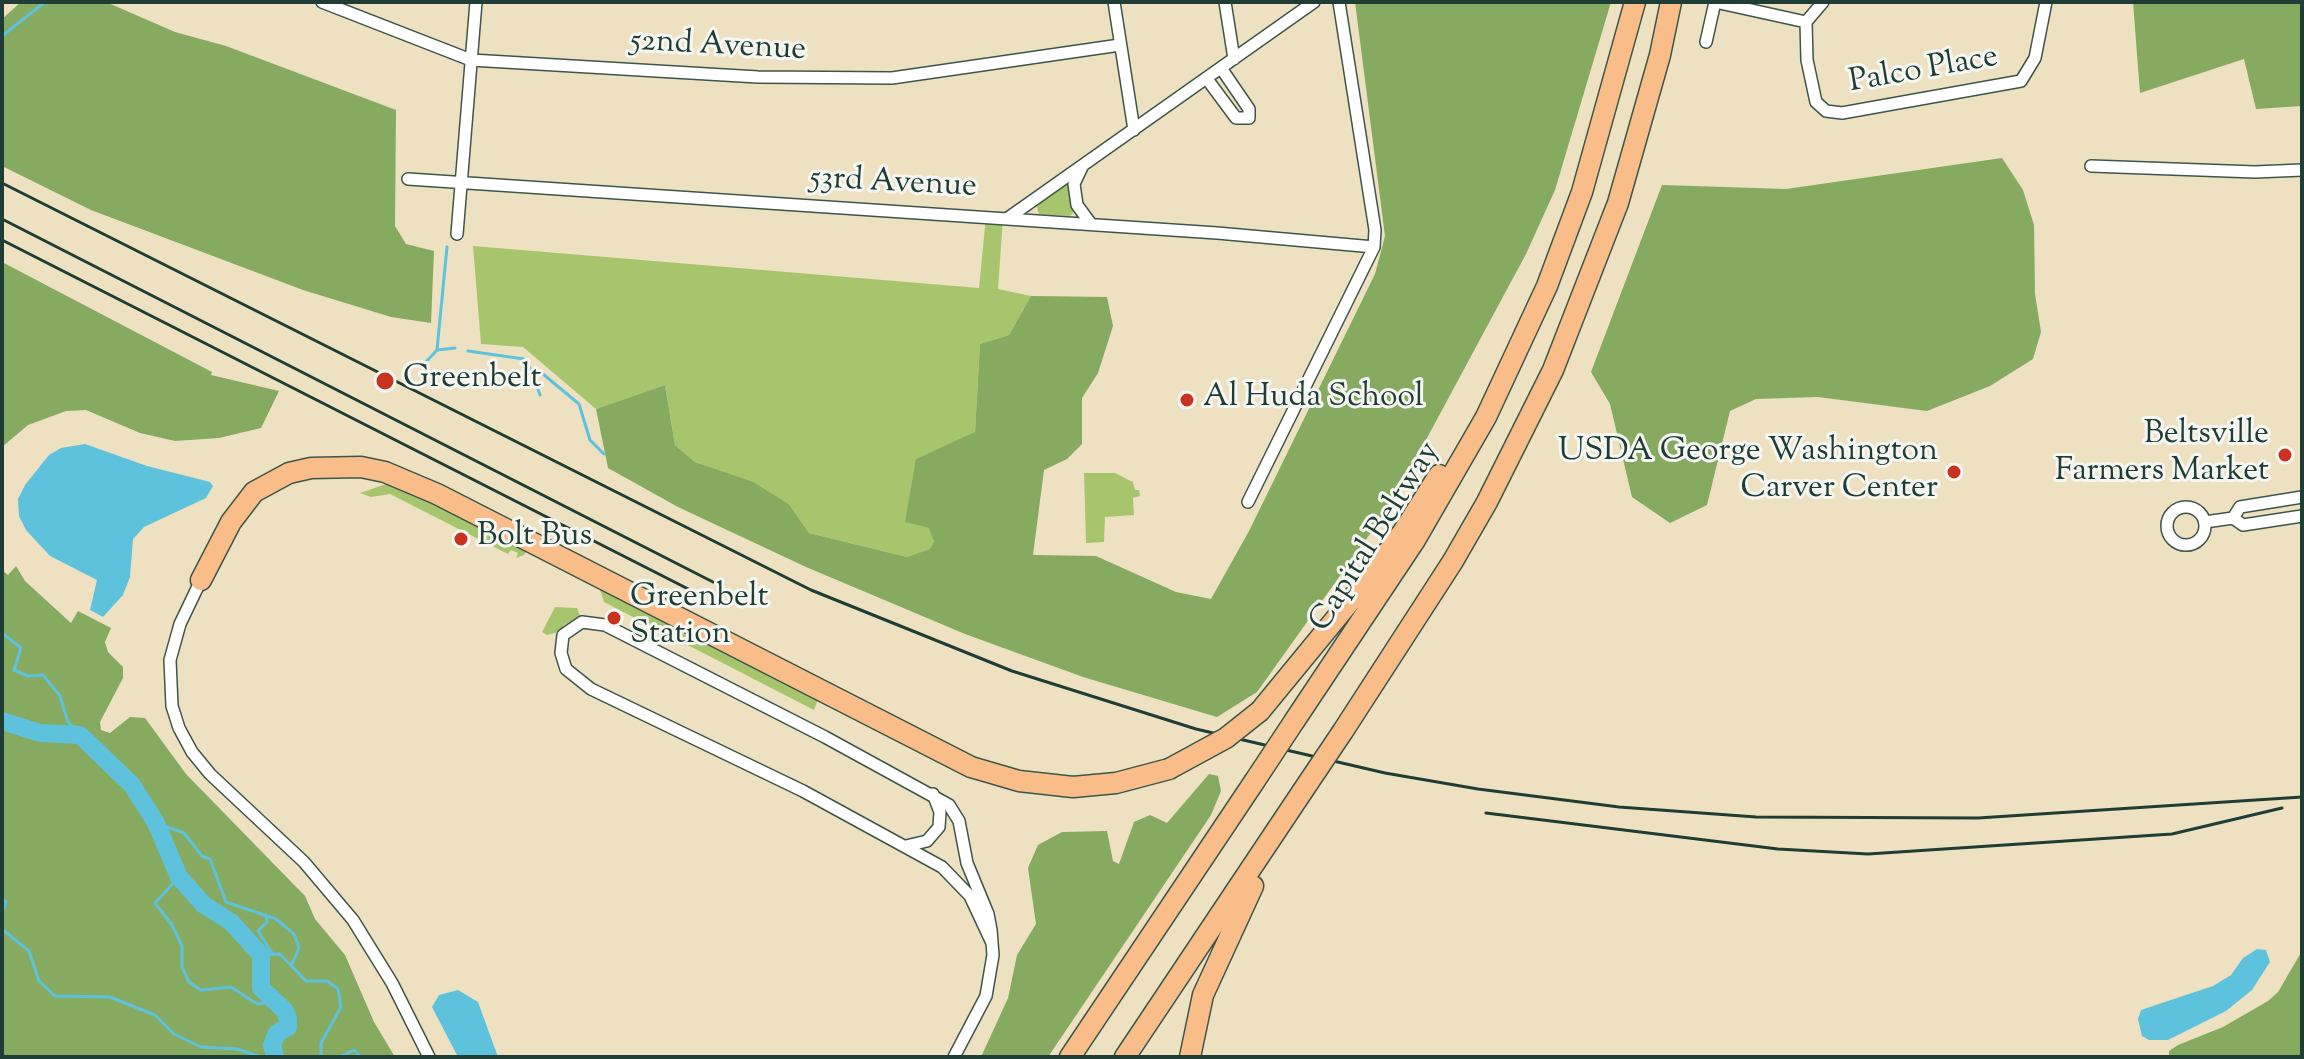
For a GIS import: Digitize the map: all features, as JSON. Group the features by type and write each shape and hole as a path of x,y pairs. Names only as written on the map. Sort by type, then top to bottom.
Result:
{"highway":[{"name":"Capital Beltway","path":"1070,1057 1451,482 1526,331 1582,192 1635,2"},
{"path":"1125,1057 1343,731 1453,561 1487,502 1553,370 1618,203 1656,70 1671,2"},
{"path":"201,580 231,522 254,492 269,481 311,468 361,467 385,472 518,536 971,767 995,775 1073,787 1116,783 1169,769 1226,738 1260,711 1403,532 1526,331"},
{"path":"1191,1049 1215,963 1302,792"}],"street":[{"name":"52nd Avenue","path":"322,2 351,8 471,60 758,77 867,79 938,74 1120,45"},
{"path":"457,234 476,2"},
{"path":"1114,2 1134,130"},
{"path":"1225,2 1234,59"},
{"path":"1007,219 1314,2"},
{"path":"1248,502 1374,247 1375,230 1339,2"},
{"path":"1706,42 1715,2 1806,22 1823,2"},
{"name":"Palco Place","path":"1806,22 1807,60 1814,96 1820,106 1832,113 2002,86 2026,76 2035,58 2046,2"},
{"path":"1207,79 1236,118 1249,118 1249,109 1221,68"},
{"path":"1083,165 1074,184 1077,205 1091,224"},
{"path":"2091,166 2255,172 2302,170"},
{"name":"53rd Avenue","path":"408,179 1091,224 1374,247"},
{"path":"2233,518 2240,507 2302,497"},
{"path":"2205,522 2233,518 2243,525 2302,516"},
{"path":"201,580 180,624 170,660 172,706 179,728 192,752 210,774 304,862 353,920 392,983 429,1057"},
{"path":"954,1057 986,996 993,962 992,943 988,914 967,863 959,821 949,805 605,625 582,622 563,635 561,653 566,669 591,689 803,791 942,867 964,887 992,943"},
{"path":"905,846 927,841 939,827 940,812 933,794"}],"green space":[{"path":"21,2 106,2 175,32 226,46 396,110 395,226 406,244 434,251 431,323 391,317 303,290 91,210 2,166 2,19"},
{"path":"1355,2 1611,2 1555,190 1526,254 1392,503 1257,692 1217,717 1083,677 965,634 806,567 678,507 608,468 596,409 665,385 675,445 695,462 753,482 789,504 809,533 907,557 930,549 934,542 929,528 905,522 916,459 975,432 980,344 1009,335 1031,296 1107,297 1113,326 1098,373 1082,398 1082,444 1067,459 1044,470 1033,555 1096,556 1176,592 1211,599 1249,531 1375,274 1385,236"},
{"path":"2133,2 2301,2 2302,106 2256,109 2244,59 2140,93"},
{"path":"2002,158 2023,190 2034,225 2035,294 2041,332 2033,359 1990,386 1927,411 1818,397 1756,399 1730,411 1707,505 1670,523 1632,497 1610,404 1591,372 1662,185 1786,189"},
{"path":"1065,184 1069,186 1073,213 1070,216 1039,214 1036,204"},
{"path":"986,217 1003,218 998,289 1031,296 1009,335 980,344 975,433 916,459 934,542 931,549 907,557 809,533 789,504 753,483 695,462 675,445 665,385 596,409 523,347 481,344 473,246 979,288"},
{"path":"2,262 212,372 211,375 279,391 261,428 219,438 175,441 140,433 86,410 66,411 28,425 2,447"},
{"path":"1084,473 1115,473 1133,482 1135,490 1139,490 1140,496 1133,498 1134,515 1105,517 1104,542 1086,543"},
{"path":"395,481 528,548 524,555 516,558 518,553 511,550 508,554 390,494 371,497 360,493"},
{"path":"16,566 25,581 71,623 78,611 111,628 105,642 108,652 123,667 123,678 100,722 101,730 110,733 130,717 145,718 186,774 305,896 315,919 345,955 374,1022 395,1057 2,1057 2,570 8,575"},
{"path":"598,583 819,696 814,710 604,602"},
{"path":"555,607 577,608 580,616 558,632 547,635 542,632"},
{"path":"1209,774 1218,776 1221,791 1211,815 1048,1057 981,1057 1008,998 1017,955 1036,924 1028,868 1038,845 1062,832 1107,831 1113,861 1119,864 1134,822 1150,815 1167,823"},
{"path":"2302,951 2302,1057 2169,1057 2169,1051 2178,1045 2223,1027 2268,1001 2278,992"}],"water":[{"path":"85,444 147,466 210,482 213,486 206,498 144,527 133,539 130,577 123,595 103,617 90,610 97,580 50,556 26,530 19,516 18,499 49,455 61,448"},
{"path":"2257,949 2266,950 2270,962 2252,990 2226,1011 2168,1040 2149,1040 2142,1036 2138,1019 2141,1010 2213,986 2231,975 2243,958"},
{"path":"458,990 478,1002 498,1057 458,1057 432,1007 439,995"}],"waterway":[{"path":"2,36 45,2"},
{"path":"437,350 447,247"},
{"path":"425,363 437,350 455,348"},
{"path":"468,351 524,359 532,371 543,374 579,404 590,440 604,454"},
{"path":"532,372 540,395"},
{"path":"2,633 21,648 14,670 28,676 43,675 60,696 68,722 80,735"},
{"path":"2,721 40,733 80,735 132,785 156,823 179,877 204,905 231,922 261,955 261,988 285,1011 288,1019 288,1027 277,1033 272,1045 275,1057"},
{"path":"156,823 184,833 202,856 210,859 226,902 276,919 294,934 299,948 292,964"},
{"path":"179,877 155,903 172,925 182,946 182,967 189,982 201,990 231,987 257,1004 274,1002"},
{"path":"2,898 6,902 2,912"},
{"path":"266,915 267,922 258,931 272,953"},
{"path":"2,929 29,951 39,981 55,996 110,997 155,1015 174,1034 201,1047 237,1049 261,1057"},
{"path":"261,955 280,954 306,981 327,981 338,989 341,1007 321,1043 321,1057"},
{"path":"340,1057 354,1050 361,1057"},
{"path":"265,1057 273,1054"}],"railway":[{"path":"2,183 811,590 1012,671 1196,729 1385,773 1478,789 1619,807 1756,817 1978,818 2302,797"},
{"path":"2,219 713,582"},
{"path":"2,240 704,597"},
{"path":"1486,813 1778,849 1868,854 2172,834 2282,808"}],"place":[{"name":"Greenbelt","path":"385,381"},
{"name":"Al Huda School","path":"1187,400"},
{"name":"Beltsville Farmers Market","path":"2285,455"},
{"name":"USDA George Washington Carver Center","path":"1954,472"},
{"name":"Bolt Bus","path":"461,539"},
{"name":"Greenbelt Station","path":"614,618"}]}
